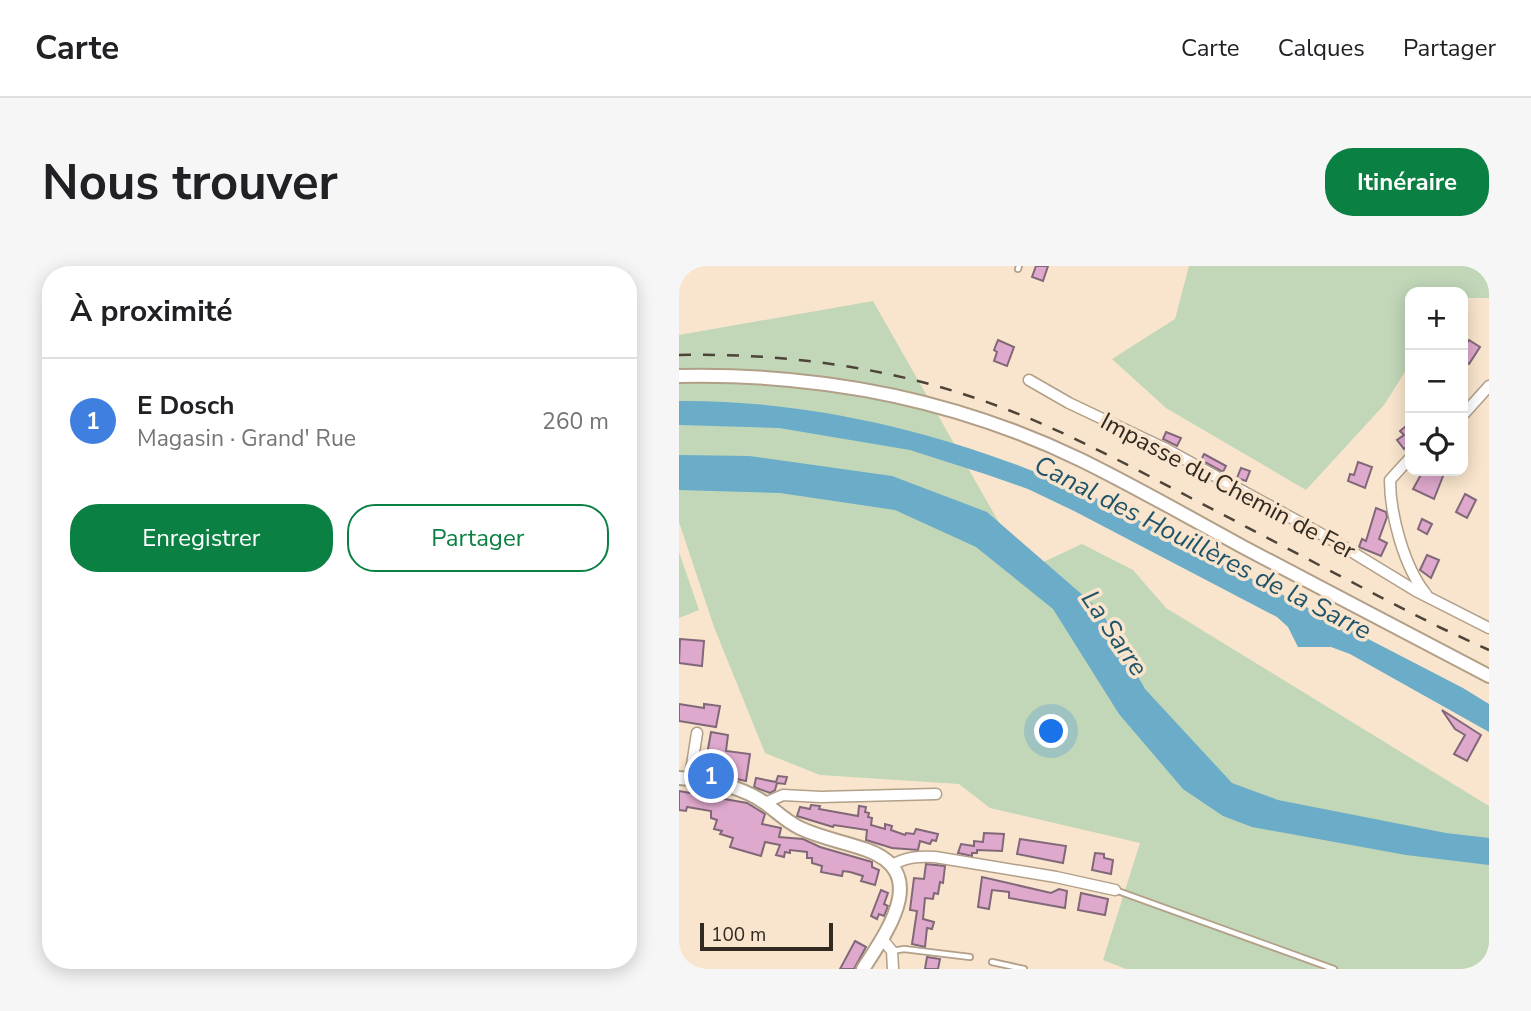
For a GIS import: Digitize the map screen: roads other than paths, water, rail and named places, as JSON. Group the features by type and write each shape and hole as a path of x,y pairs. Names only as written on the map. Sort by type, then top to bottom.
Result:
{"street":[{"path":"679,376 757,377 848,387 971,416 1021,434 1079,459 1489,676"},
{"name":"Impasse du Chemin de Fer","path":"1029,380 1164,447 1334,541 1416,591 1427,594 1451,610 1489,628"},
{"path":"1465,413 1489,386"},
{"path":"1405,464 1390,480 1390,499 1409,564 1419,585 1427,594"},
{"path":"697,733 684,778 722,784 749,794 802,829 869,850 892,865 899,880 900,896 883,940 863,969"},
{"path":"765,803 783,795 821,797 936,794"},
{"path":"892,865 917,856 935,858 1056,877 1115,890"},
{"path":"883,940 892,951 893,969"}],"lane":[{"path":"1115,890 1334,969"},
{"path":"892,951 904,949 970,957"},
{"path":"992,962 1024,969"}],"water":[{"path":"679,401 732,402 837,415 941,440 1041,474 1090,495 1463,688 1489,704 1489,732 1350,654 1331,647 1298,647 1288,627 1277,617 1028,489 910,450 779,428 679,425"},
{"path":"679,455 749,456 892,476 987,512 1101,611 1145,689 1232,783 1278,800 1446,833 1489,838 1489,865 1406,855 1252,827 1223,816 1183,789 1119,714 1053,609 976,547 895,510 780,493 679,490"}],"railway":[{"path":"679,355 756,356 832,364 907,378 981,400 1087,445 1439,627 1489,650"}],"place":[{"name":"E Dosch","path":"711,776"}],"water label":[{"name":"Canal des Houillères de la Sarre","path":"1203,547"},
{"name":"La Sarre","path":"1115,633"}]}
